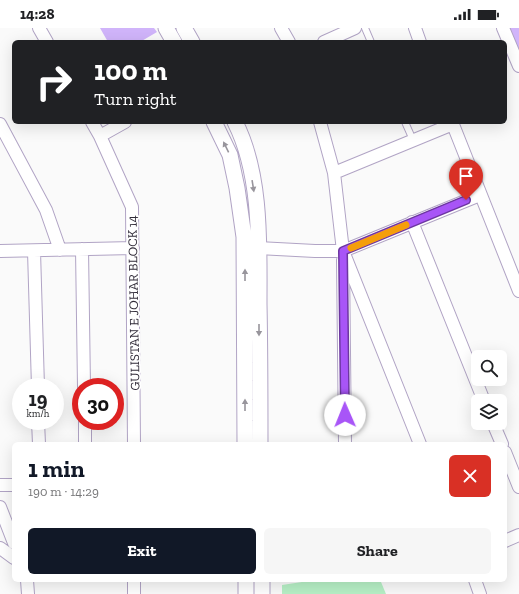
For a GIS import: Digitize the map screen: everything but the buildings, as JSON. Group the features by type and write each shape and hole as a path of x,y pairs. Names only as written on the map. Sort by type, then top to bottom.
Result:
{"street":[{"path":"39,28 46,40"},
{"path":"166,28 173,40"},
{"path":"184,28 191,40"},
{"path":"281,28 288,40"},
{"path":"328,40 355,28"},
{"path":"415,28 419,40"},
{"path":"503,28 519,66"},
{"path":"0,124 46,210 60,250"},
{"name":"GULISTAN E JOHAR BLOCK 14","path":"93,124 132,207 134,442"},
{"path":"100,136 121,124"},
{"path":"215,124 230,155 237,188 244,237 245,442"},
{"path":"236,124 249,159 256,201 258,248 260,442"},
{"path":"321,124 334,172 343,251 345,442"},
{"path":"334,172 450,124"},
{"path":"452,124 519,291"},
{"path":"258,248 343,251 480,195"},
{"path":"412,222 481,394"},
{"path":"0,251 133,248"},
{"path":"82,249 84,378"},
{"path":"34,251 38,378"},
{"path":"343,251 419,442"},
{"path":"38,430 39,442"},
{"path":"85,430 85,442"},
{"path":"496,430 501,442"},
{"path":"507,457 519,486"},
{"path":"0,485 12,485"},
{"path":"0,507 12,538"},
{"path":"507,540 519,534"},
{"path":"0,548 12,557"},
{"path":"27,582 28,594"},
{"path":"134,582 134,594"},
{"path":"246,582 246,594"},
{"path":"262,582 262,594"},
{"path":"476,582 480,594"}],"lane":[{"path":"365,28 370,40"},
{"path":"406,124 413,140"}],"green space":[{"path":"302,582 381,582 386,594 282,594 282,585"}],"slow traffic":[{"path":"351,248 406,225"}],"route":[{"path":"345,415 343,251 466,200"}]}
